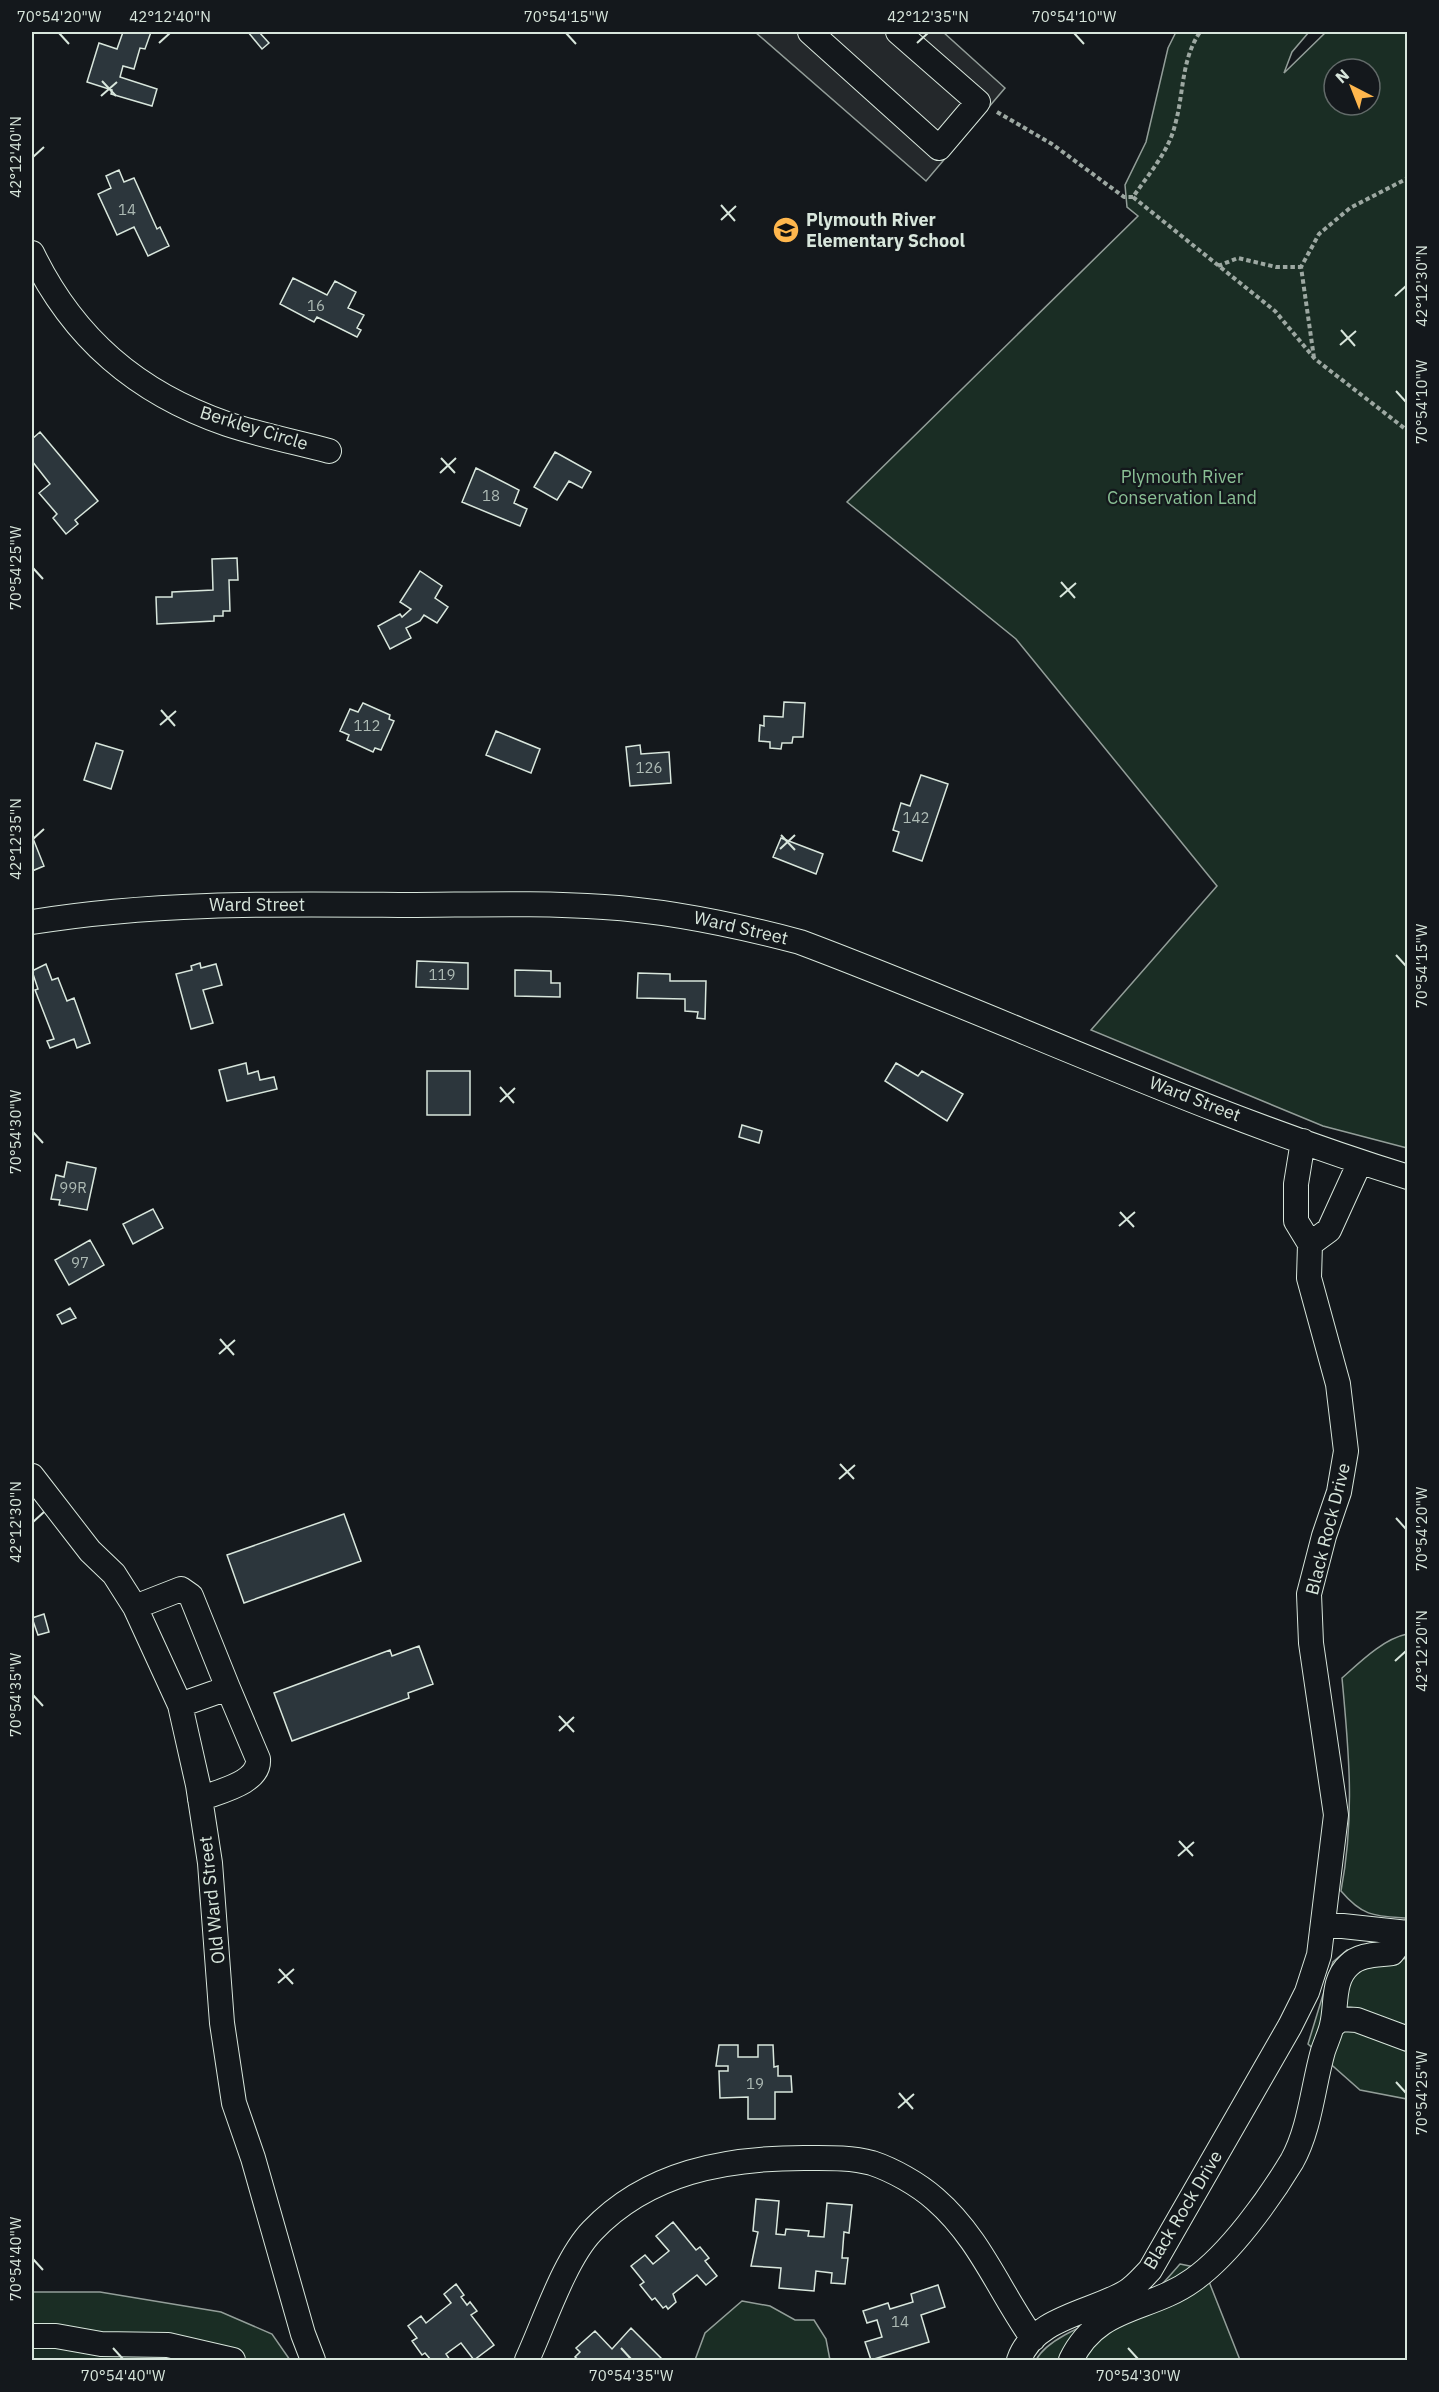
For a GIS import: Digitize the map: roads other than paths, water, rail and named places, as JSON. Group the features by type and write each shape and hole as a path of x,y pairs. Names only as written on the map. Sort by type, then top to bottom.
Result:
{"street":[{"path":"810,32 939,148 978,102 898,32"},
{"name":"Berkley Circle","path":"32,253 43,277 86,336 112,362 148,387 227,424 329,451"},
{"name":"Ward Street","path":"32,922 138,908 240,904 603,907 680,915 740,926 800,942 1303,1142 1407,1177"},
{"name":"Black Rock Drive","path":"1033,2339 1050,2326 1128,2291 1150,2270 1299,2009 1319,1955 1336,1815 1311,1643 1310,1594 1324,1536 1339,1492 1346,1451 1338,1384 1309,1278 1310,1244 1296,1221 1296,1184 1303,1142"},
{"path":"1310,1244 1329,1230 1360,1162"},
{"name":"Old Ward Street","path":"32,1476 90,1551 114,1574 135,1607 180,1705 200,1799 217,1929 222,2023 234,2103 253,2158 303,2334 313,2361"},
{"path":"135,1607 181,1588 191,1596 258,1759 258,1767 252,1777 200,1799"},
{"path":"180,1705 228,1688"},
{"path":"1324,1924 1407,1933"},
{"path":"1071,2361 1081,2341 1095,2326 1194,2280 1219,2256 1254,2215 1293,2159 1332,2026 1337,1988 1345,1969 1358,1959 1392,1953 1407,1933"},
{"path":"1332,2026 1341,2019 1348,2018 1407,2039"},
{"path":"527,2361 570,2261 590,2233 613,2211 636,2195 671,2177 705,2167 762,2158 834,2158 872,2163 903,2177 933,2197 958,2220 979,2247 1014,2312 1033,2339 1019,2361"},
{"path":"32,2336 56,2336 114,2345 168,2345 207,2352 234,2361"}],"place":[{"name":"Plymouth River Elementary School","path":"786,230"}],"park label":[{"name":"Plymouth River Conservation Land","path":"1182,487"}]}
